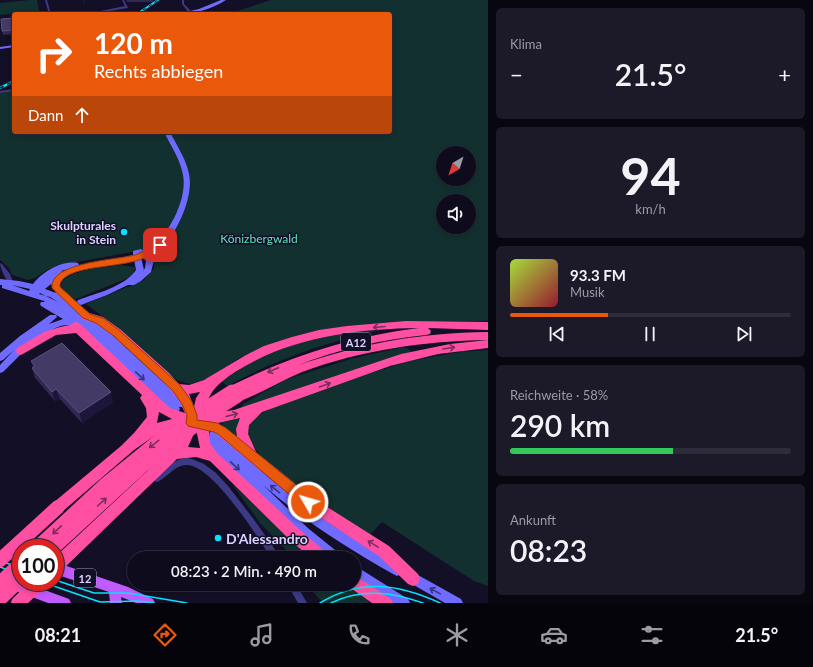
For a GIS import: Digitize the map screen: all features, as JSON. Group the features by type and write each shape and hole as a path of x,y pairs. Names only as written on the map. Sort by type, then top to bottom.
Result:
{"highway":[{"path":"21,350 49,333 78,323 99,320 117,334 177,388 187,402 197,421 207,450 295,535 314,551"},
{"path":"78,323 140,388 166,412 197,421 222,431 255,460 308,502 384,551 413,579"},
{"path":"177,388 196,389 244,361 270,348 294,340 324,334 402,326 466,324 488,328"},
{"name":"A12","path":"47,539 148,448 188,418 235,394 285,365 319,352 354,342 422,331 488,328"},
{"name":"A12","path":"63,539 105,499 161,450 235,394 291,371 360,349 424,338 488,336"},
{"path":"0,560 21,539 118,455 156,428 176,423 225,417 262,407 411,356 460,346 488,344"},
{"path":"64,559 186,441 197,421 202,398 217,378"},
{"path":"129,446 148,427 153,417 153,408 140,388"},
{"path":"255,460 243,440 241,428 247,418 262,407"},
{"path":"174,454 196,452 214,458"},
{"path":"0,583 12,572"},
{"path":"361,587 385,603"},
{"path":"0,600 12,588"},
{"path":"18,603 31,591"}],"main road":[{"path":"193,12 224,0"},
{"path":"0,48 12,46"},
{"path":"35,292 58,274 77,268 101,264 140,254 158,247 168,236 186,195 187,178 183,165 168,134"},
{"path":"0,283 79,305 133,278 139,273 140,254"},
{"path":"35,292 45,276 59,268 140,254 150,260 149,270 146,274 135,281 112,289"},
{"path":"101,264 110,265 129,262 139,265"},
{"path":"77,268 62,275 56,280 55,285 58,291 79,305"},
{"path":"0,283 10,282 35,292 42,302 78,323 178,406"},
{"path":"78,323 79,305"},
{"path":"0,358 23,338 53,316"},
{"path":"1,370 21,350"},
{"path":"328,551 311,537 210,437 306,514 348,542 457,603"},
{"path":"0,552 12,554"},
{"name":"12","path":"64,571 149,603"},
{"path":"361,575 404,603"},
{"path":"0,579 65,603"},
{"path":"114,589 116,603"}],"street":[{"path":"46,0 49,12"},
{"path":"101,12 127,7 123,0"},
{"path":"183,0 183,4 189,12"},
{"path":"0,92 12,90"},
{"path":"0,274 2,267"},
{"path":"2,267 10,282"},
{"path":"157,479 179,463 191,461 201,465 233,496 271,551"},
{"path":"295,591 303,603"}],"green space":[{"path":"37,0 39,11 12,12 12,14 0,15 0,3"},
{"name":"Könizbergwald","path":"271,0 488,0 488,321 401,322 266,346 239,358 209,378 190,384 179,381 166,372 114,325 86,304 144,280 154,268 154,263 148,254 132,252 60,265 28,280 12,275 9,268 0,260 0,93 12,91 12,134 392,134 392,12 234,12"},
{"path":"122,265 134,267 135,269 132,275 76,299 68,295 61,288 62,281 75,273 90,269"},
{"path":"364,330 377,331 337,341 300,353 246,376 227,386 222,381 260,357 308,339"},
{"path":"404,347 412,351 240,409 243,404 285,380 350,359"},
{"path":"488,350 488,586 474,581 382,522 369,536 320,505 273,469 244,437 249,420 273,407 354,378 411,361 460,352"},
{"path":"241,415 239,438 222,426 223,421"},
{"path":"232,484 304,551 287,551 260,523"},
{"path":"354,591 371,603 323,603 313,592"}],"building":[{"path":"12,18 12,30 2,31 1,19"},
{"path":"62,343 111,392 79,413 56,389 52,392 32,368 35,366 31,361"}],"waterway":[{"path":"84,0 84,5"}],"tram line":[{"path":"0,561 12,565"},
{"path":"0,567 12,572"},
{"path":"64,583 94,593 128,593 187,603"},
{"path":"320,603 335,595 350,590 380,586 410,591 440,603"},
{"path":"64,590 100,602 138,601 154,603"},
{"path":"331,603 354,595 377,593 400,596 423,603"}],"railway":[{"path":"140,12 158,0"},
{"path":"0,88 12,82"}],"place":[{"name":"Skulpturales in Stein","path":"124,232"},
{"name":"D'Alessandro","path":"218,538"}],"route":[{"path":"160,245 154,250 137,257 71,270 56,280 56,288 86,316 99,320 117,334 177,388 187,402 192,415 192,423 217,428 222,431 308,502"}]}
